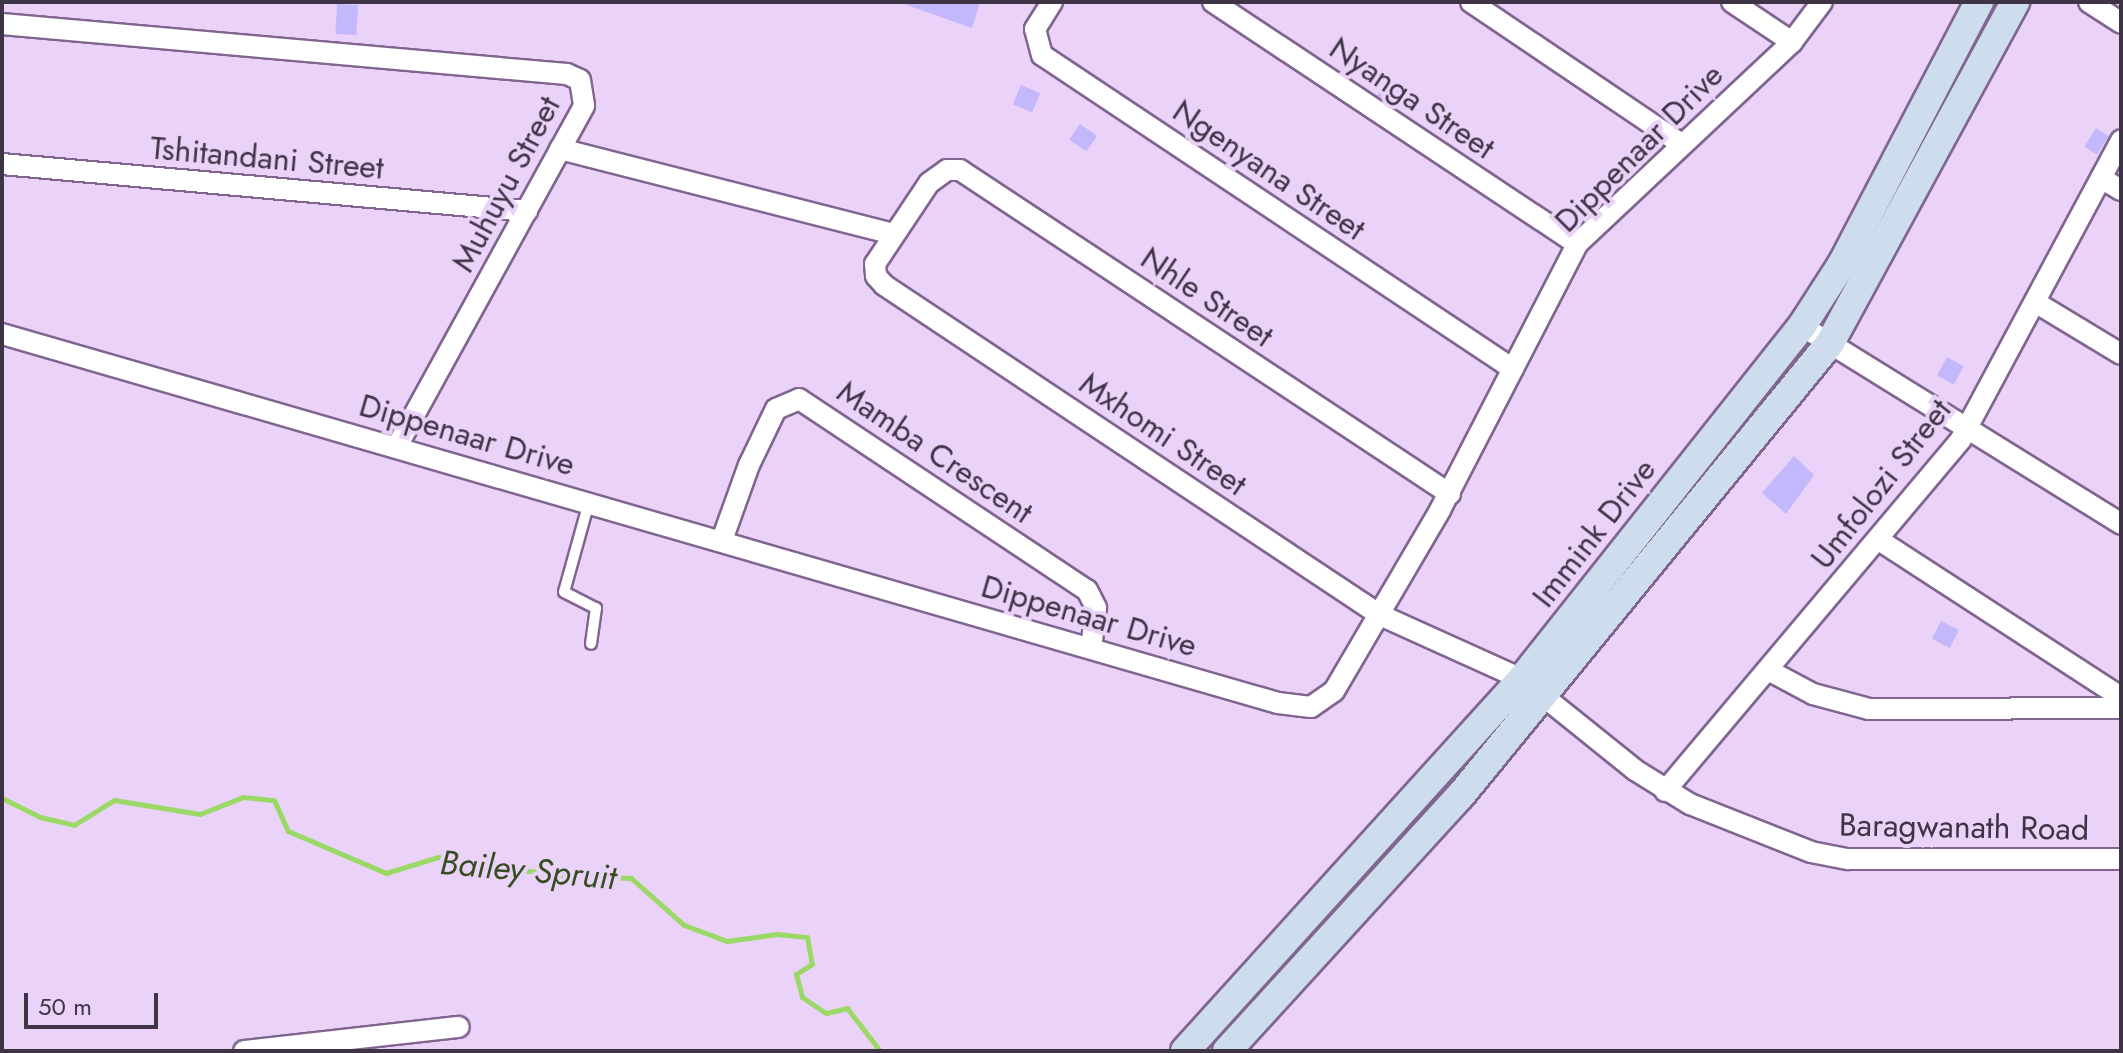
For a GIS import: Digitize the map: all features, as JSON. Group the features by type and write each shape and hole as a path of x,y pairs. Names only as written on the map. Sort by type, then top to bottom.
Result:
{"main road":[{"name":"Immink Drive","path":"1227,1051 1461,795 1533,687 1802,326 1850,250 1979,2"},
{"name":"Immink Drive","path":"1185,1051 1533,687 1830,343 2015,2"}],"street":[{"name":"Ngenyana Street","path":"1052,2 1035,29 1042,55 1513,369"},
{"name":"Nyanga Street","path":"1213,2 1577,244"},
{"path":"1471,2 1680,143"},
{"path":"1732,2 1792,42"},
{"name":"Dippenaar Drive","path":"2,334 398,445 1278,703 1311,707 1334,691 1450,494 1577,244 1680,143 1792,42 1822,2"},
{"path":"2089,2 2121,23"},
{"name":"Muhuyu Street","path":"2,24 567,74 580,80 585,102 398,445"},
{"name":"Umfolozi Street","path":"1665,791 1879,540 1968,429 2121,140"},
{"path":"560,149 893,234"},
{"name":"Tshitandani Street","path":"2,164 527,211"},
{"name":"Nhle Street","path":"929,183 947,170 967,174 1450,494"},
{"path":"2101,178 2121,190"},
{"name":"Mxhomi Street","path":"929,183 875,264 876,276 884,285 1380,615 1533,687"},
{"path":"2035,302 2121,354"},
{"path":"1802,326 2121,524"},
{"name":"Mamba Crescent","path":"722,540 749,465 776,409 799,399 1087,590 1096,608 1091,647"},
{"path":"1879,540 2121,697"},
{"path":"1768,670 1813,694 1869,709 2121,708"},
{"name":"Baragwanath Road","path":"1533,687 1665,791 1825,856 2121,859"},
{"path":"257,1050 459,1027"}],"lane":[{"path":"589,502 564,592 599,613 591,644"}],"building":[{"path":"898,2 980,2 972,28"},
{"path":"337,4 358,5 356,35 335,34"},
{"path":"1384,79 1405,87 1398,104 1378,96"},
{"path":"1021,85 1040,93 1032,113 1013,104"},
{"path":"1080,124 1097,136 1086,152 1069,140"},
{"path":"2096,128 2109,136 2097,155 2084,147"},
{"path":"1947,357 1964,366 1954,384 1937,376"},
{"path":"1794,456 1814,475 1786,514 1762,493"},
{"path":"1941,621 1959,630 1950,648 1932,639"}],"waterway":[{"name":"Bailey Spruit","path":"2,798 40,817 74,825 114,800 200,814 243,797 274,800 288,831 386,873 438,857 556,875 631,878 684,925 727,941 777,934 807,937 812,964 796,974 802,997 826,1013 847,1008 880,1051"}]}
